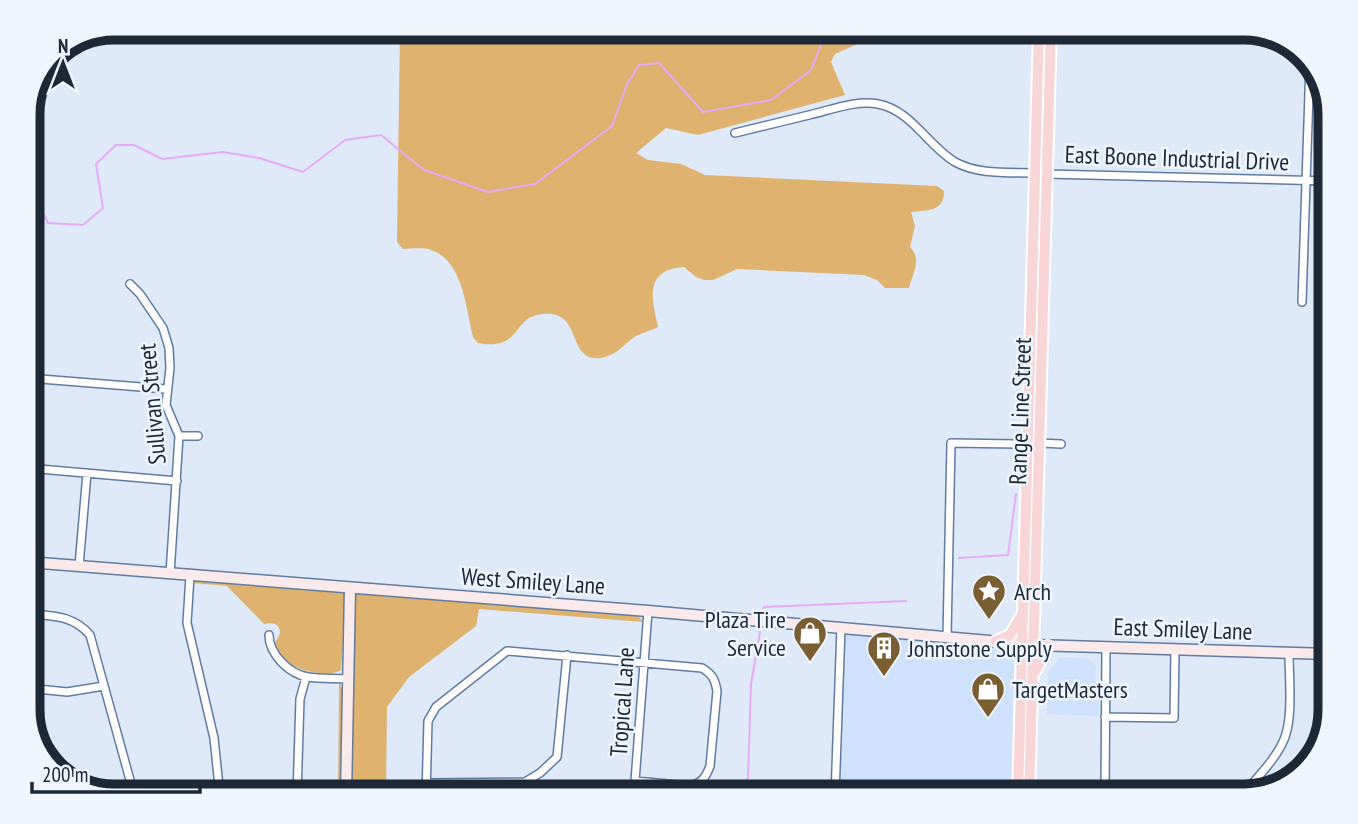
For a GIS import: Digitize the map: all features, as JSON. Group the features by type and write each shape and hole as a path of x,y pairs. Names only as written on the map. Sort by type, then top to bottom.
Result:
{"main road":[{"name":"Range Line Street","path":"1030,784 1034,676 1024,613 1039,40"},
{"name":"Range Line Street","path":"1019,784 1039,488 1051,40"},
{"path":"1036,119 1042,168 1047,174"},
{"path":"1035,173 1046,212"},
{"path":"1029,394 1034,416 1034,434 1040,443"},
{"path":"1027,444 1031,450 1039,488"},
{"path":"996,641 1010,635 1024,613"},
{"path":"1034,676 1048,646"}],"street":[{"path":"1302,302 1309,80"},
{"path":"735,133 840,107 864,103 879,104 893,109 954,161 972,169 1035,173"},
{"name":"East Boone Industrial Drive","path":"1047,174 1318,181"},
{"name":"Sullivan Street","path":"130,284 163,328 169,348 166,405 178,428 179,436 170,574"},
{"path":"40,379 166,388"},
{"path":"179,436 198,436"},
{"path":"947,636 951,443 1027,444"},
{"path":"1040,443 1061,444"},
{"path":"40,469 177,481"},
{"path":"79,566 87,473"},
{"name":"West Smiley Lane","path":"40,563 841,627 1029,645"},
{"path":"190,576 187,623 214,738 219,784"},
{"path":"346,784 350,588"},
{"name":"Tropical Lane","path":"635,782 648,611"},
{"path":"40,615 63,616 81,625 90,635 130,784"},
{"path":"835,784 841,627"},
{"path":"269,635 269,645 281,662 306,677 348,679"},
{"name":"East Smiley Lane","path":"1029,645 1318,654"},
{"path":"1105,784 1106,648"},
{"path":"1105,718 1174,718 1175,650"},
{"path":"567,655 557,757 549,766 525,782 426,783 428,721 436,707 507,652 567,655 702,668 711,674 716,681 717,691 710,766 706,777 698,784"},
{"path":"1253,783 1273,758 1285,737 1289,715 1289,653"},
{"path":"297,784 300,699 306,677"},
{"path":"40,689 67,692 104,686"},
{"path":"635,782 662,784"}],"shaded area":[{"path":"400,40 867,40 835,54 831,62 845,95 698,135 666,128 636,153 648,160 681,164 705,175 937,186 944,191 941,203 934,209 911,212 915,226 910,247 916,261 909,288 885,288 877,280 864,275 737,269 713,280 704,280 684,267 671,269 656,280 653,288 658,327 636,336 615,352 601,358 590,357 582,352 569,326 562,318 552,314 529,318 502,343 478,343 473,337 457,275 450,264 442,255 431,250 403,249 397,242"},
{"path":"194,580 341,590 346,597 341,670 334,673 313,672 291,665 282,659 277,651 275,643 280,630 277,626 264,624 227,586 192,583"},
{"path":"357,591 638,615 643,622 479,609 476,626 409,677 387,707 386,784 349,784 354,594"},
{"path":"852,633 925,638 994,647 1013,655 1015,680 1012,784 840,784 844,636"},
{"path":"1061,657 1089,659 1096,666 1095,696 1099,697 1099,716 1047,714 1048,672"},
{"path":"339,682 344,691 342,784 338,784"}],"waterway":[{"path":"40,207 48,223 83,225 103,208 96,164 116,145 134,145 162,159 223,152 259,158 303,172 345,140 381,135 424,170 488,192 535,184 612,126 627,84 639,65 659,63 703,112 771,100 811,70 825,40"},
{"path":"959,558 1008,555 1016,494"},
{"path":"762,611 764,607 906,601"},
{"path":"745,784 748,778 751,684 760,632"}],"place":[{"name":"Arch","path":"989,621"},
{"name":"Plaza Tire Service","path":"810,663"},
{"name":"Johnstone Supply","path":"884,678"},
{"name":"TargetMasters","path":"988,719"}]}
